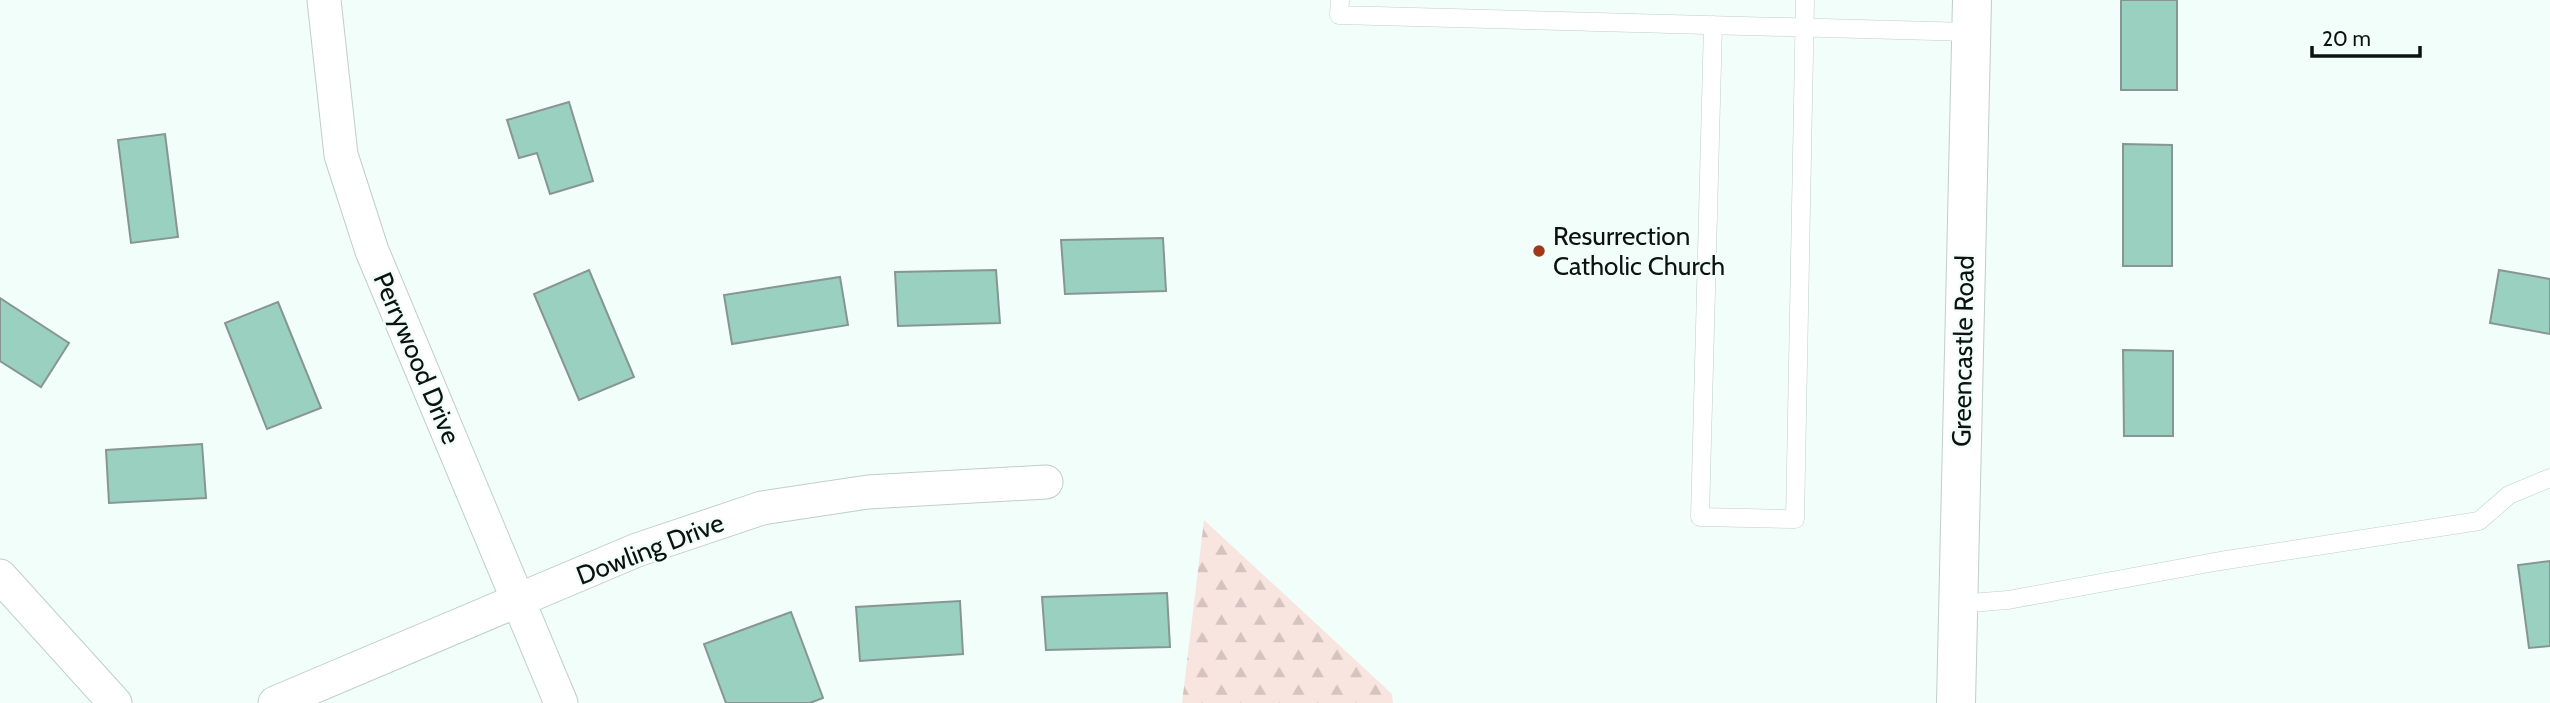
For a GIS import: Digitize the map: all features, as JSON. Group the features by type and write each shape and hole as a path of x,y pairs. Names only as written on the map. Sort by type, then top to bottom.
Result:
{"street":[{"name":"Perrywood Drive","path":"324,0 341,155 372,251 561,703"},
{"name":"Greencastle Road","path":"1956,703 1971,16"},
{"name":"Dowling Drive","path":"275,703 637,550 762,508 868,492 1046,482"},
{"path":"0,576 115,703"}],"lane":[{"path":"1340,0 1339,15 1713,25 1804,27 1971,16"},
{"path":"1713,25 1700,517 1796,519 1805,0"},
{"path":"1957,604 2008,600 2220,561 2479,521 2509,495 2550,478"}],"green space":[{"path":"1204,520 1392,694 1393,703 1182,703"}],"building":[{"path":"2121,0 2177,0 2177,90 2121,90"},
{"path":"569,102 593,181 550,194 537,153 519,158 507,120"},
{"path":"165,134 178,237 131,243 118,140"},
{"path":"2123,144 2172,145 2172,266 2123,266"},
{"path":"1163,238 1166,291 1065,294 1061,240"},
{"path":"589,270 634,377 579,400 534,294"},
{"path":"996,270 1000,323 898,326 895,272"},
{"path":"2499,270 2550,279 2550,334 2490,323"},
{"path":"840,277 848,325 732,344 724,295"},
{"path":"0,298 69,343 41,387 0,361"},
{"path":"278,302 321,408 267,429 225,323"},
{"path":"2123,350 2173,351 2173,436 2124,436"},
{"path":"202,444 206,498 109,503 106,450"},
{"path":"2550,561 2550,646 2529,648 2518,565"},
{"path":"1167,593 1170,647 1046,650 1042,597"},
{"path":"960,601 963,654 860,661 856,607"},
{"path":"791,612 823,698 810,703 726,703 704,644"}],"place":[{"name":"Resurrection Catholic Church","path":"1539,251"}]}
